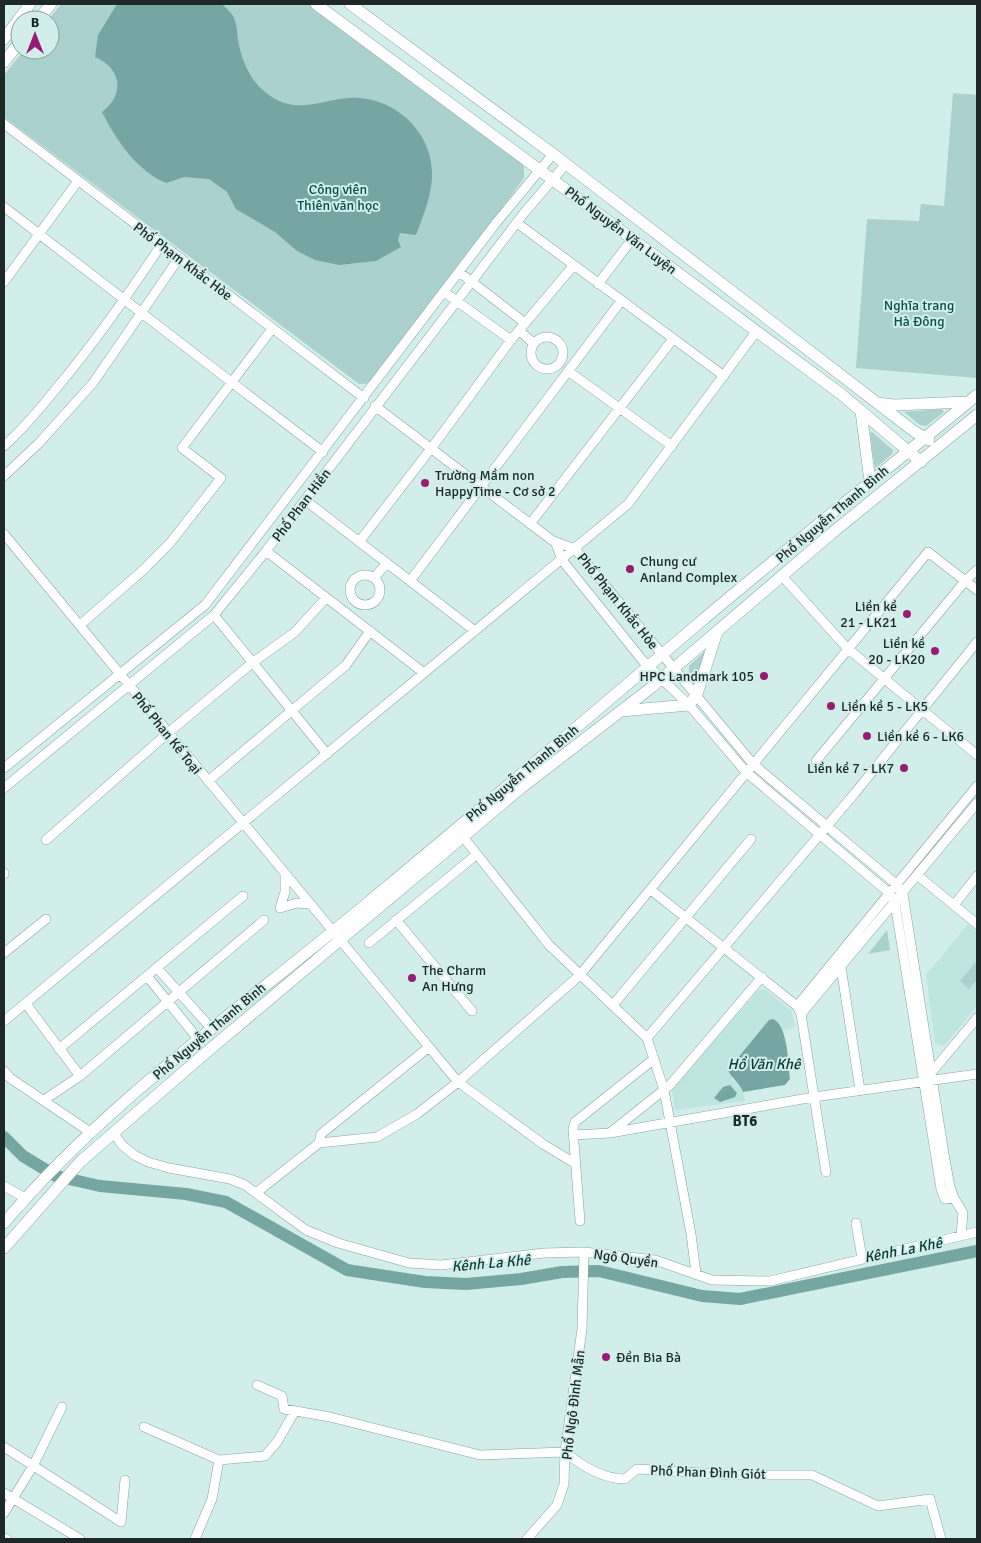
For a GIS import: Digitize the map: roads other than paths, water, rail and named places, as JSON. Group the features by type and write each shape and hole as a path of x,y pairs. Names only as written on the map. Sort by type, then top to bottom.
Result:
{"main road":[{"path":"4,39 30,4"},
{"name":"Phố Nguyễn Văn Luyện","path":"316,4 633,238 861,411 921,462"},
{"name":"Phố Nguyễn Văn Luyện","path":"350,4 553,154 915,432 926,437 937,448"},
{"path":"877,403 894,405 973,399"},
{"name":"Phố Nguyễn Thanh Bình","path":"25,1198 90,1132 211,1028 332,931 870,482 973,399"},
{"path":"861,411 870,482"},
{"name":"Phố Nguyễn Thanh Bình","path":"4,1248 80,1162 112,1132 464,838 521,788 674,668 977,415"},
{"path":"620,711 689,705 697,694 718,631"},
{"path":"4,1223 25,1198"}],"street":[{"name":"Phố Phạm Khắc Hòe","path":"4,124 364,398 372,396 376,402 375,406 556,544 575,549 662,656 697,694 753,764 896,884 902,894"},
{"name":"Phố Phan Hiền","path":"4,768 205,605 459,272 553,154"},
{"name":"Phố Phan Hiền","path":"4,788 214,615 266,551 375,406 517,223 566,164"},
{"path":"4,282 78,181"},
{"path":"4,207 143,313 230,383 323,452"},
{"path":"517,223 724,376"},
{"path":"598,284 633,238"},
{"path":"4,446 21,431 57,388 125,300 161,245"},
{"path":"4,476 39,443 92,383 143,313 179,258"},
{"path":"359,542 431,449 511,340 573,266"},
{"path":"459,272 472,281 522,327 534,343"},
{"path":"444,292 511,340"},
{"path":"410,581 621,301"},
{"path":"80,625 142,571 170,543 221,478 182,448 272,329"},
{"path":"4,1022 628,504 756,332"},
{"path":"530,524 672,339"},
{"path":"568,371 672,446"},
{"path":"305,500 475,631"},
{"name":"Phố Phan Kế Toại","path":"4,534 242,824 458,1082 543,1144 576,1164"},
{"name":"Phố Phạm Khắc Hòe","path":"556,544 562,560 649,667 689,705 746,772 888,892 895,903"},
{"path":"266,551 424,673"},
{"path":"256,1193 319,1144 359,1140 381,1135 421,1111 458,1082 579,976 652,890 847,648 928,552 977,590"},
{"path":"374,578 387,563"},
{"path":"816,761 966,580 977,570"},
{"path":"370,574 378,580 381,589 378,599 370,605 361,605 355,602 349,590 352,581 360,575 370,574"},
{"path":"782,576 847,648 977,756"},
{"path":"46,840 168,733 252,663 294,632 326,598"},
{"path":"348,614 355,602"},
{"path":"214,615 327,754"},
{"path":"208,781 346,665 370,631"},
{"path":"647,1038 827,826 977,642"},
{"path":"799,1010 888,892 977,786"},
{"path":"799,1010 841,966 977,803"},
{"path":"464,838 549,945 579,976 647,1038 664,1090 691,1234 696,1273"},
{"path":"613,1005 685,916 751,840"},
{"path":"369,943 476,855"},
{"path":"285,875 285,892 280,908 296,903 309,904"},
{"path":"917,875 977,924"},
{"path":"954,905 977,876"},
{"path":"652,890 762,977 799,1010 826,1172"},
{"path":"902,894 930,1077 941,1189 945,1199 954,1198 962,1213 961,1235"},
{"path":"59,1049 243,896"},
{"path":"895,903 930,1077"},
{"path":"4,952 46,919"},
{"path":"44,1100 80,1076 264,920"},
{"path":"396,920 472,1011"},
{"path":"841,966 860,1090"},
{"path":"157,968 211,1028"},
{"path":"147,976 198,1039"},
{"path":"610,1133 664,1090 762,977"},
{"path":"26,1004 80,1076"},
{"path":"930,1077 977,1018"},
{"path":"319,1144 321,1134 429,1048"},
{"path":"580,1221 574,1135 575,1122 654,1059"},
{"path":"4,1071 10,1078 90,1132"},
{"path":"574,1135 610,1133 930,1077 977,1074"},
{"name":"Ngô Quyền","path":"112,1132 134,1156 169,1168 230,1179 256,1193 306,1230 338,1243 409,1263 441,1264 544,1254 655,1260 712,1280 770,1281 977,1232"},
{"path":"4,1186 25,1198"},
{"path":"856,1223 862,1258"},
{"name":"Phố Ngô Đình Mẫn","path":"527,1539 557,1505 564,1484 565,1452 582,1329 584,1257"},
{"path":"257,1385 282,1396 284,1408 330,1417 480,1455 565,1452"},
{"path":"4,1513 33,1466 62,1407"},
{"path":"144,1427 219,1460 265,1456 295,1411"},
{"path":"4,1447 121,1522 125,1480"},
{"name":"Phố Phan Đình Giót","path":"565,1452 582,1466 618,1480 625,1480 637,1469 734,1475 812,1475 878,1506 930,1499 940,1539"},
{"path":"194,1539 212,1498 219,1460"},
{"path":"4,1494 80,1539"}],"water":[{"path":"117,4 222,4 235,20 240,49 249,73 259,86 272,97 291,105 310,105 349,98 365,99 381,103 395,110 408,120 418,131 426,145 431,161 432,177 428,199 416,235 400,233 398,240 401,247 376,261 339,265 315,260 297,251 275,232 236,209 227,192 209,179 184,177 166,183 155,178 128,154 102,112 114,98 117,82 111,68 95,57 98,35"},
{"name":"Hồ Văn Khê","path":"773,1019 782,1029 788,1055 790,1079 785,1085 743,1092 728,1070 769,1020"},
{"path":"730,1085 737,1093 735,1097 720,1102 714,1098 723,1087"}],"waterway":[{"name":"Kênh La Khê","path":"4,1137 23,1156 56,1176 100,1186 186,1194 226,1202 347,1270 425,1282 466,1284 521,1279 562,1272 599,1271 702,1296 740,1299 977,1251"}],"place":[{"name":"Trường Mầm non HappyTime - Cơ sở 2","path":"425,483"},
{"name":"Chung cư Anland Complex","path":"630,569"},
{"name":"Liền kề 21 - LK21","path":"907,614"},
{"name":"Liền kề 20 - LK20","path":"935,651"},
{"name":"HPC Landmark 105","path":"764,676"},
{"name":"Liền kề 5 - LK5","path":"831,706"},
{"name":"Liền kề 6 - LK6","path":"867,736"},
{"name":"Liền kề 7 - LK7","path":"904,768"},
{"name":"The Charm An Hưng","path":"412,978"},
{"name":"Đền Bia Bà","path":"606,1357"}],"district":[{"name":"BT6","path":"745,1121"}],"park label":[{"name":"Công viên Thiên văn học","path":"338,197"},
{"name":"Nghĩa trang Hà Đông","path":"919,314"}]}
